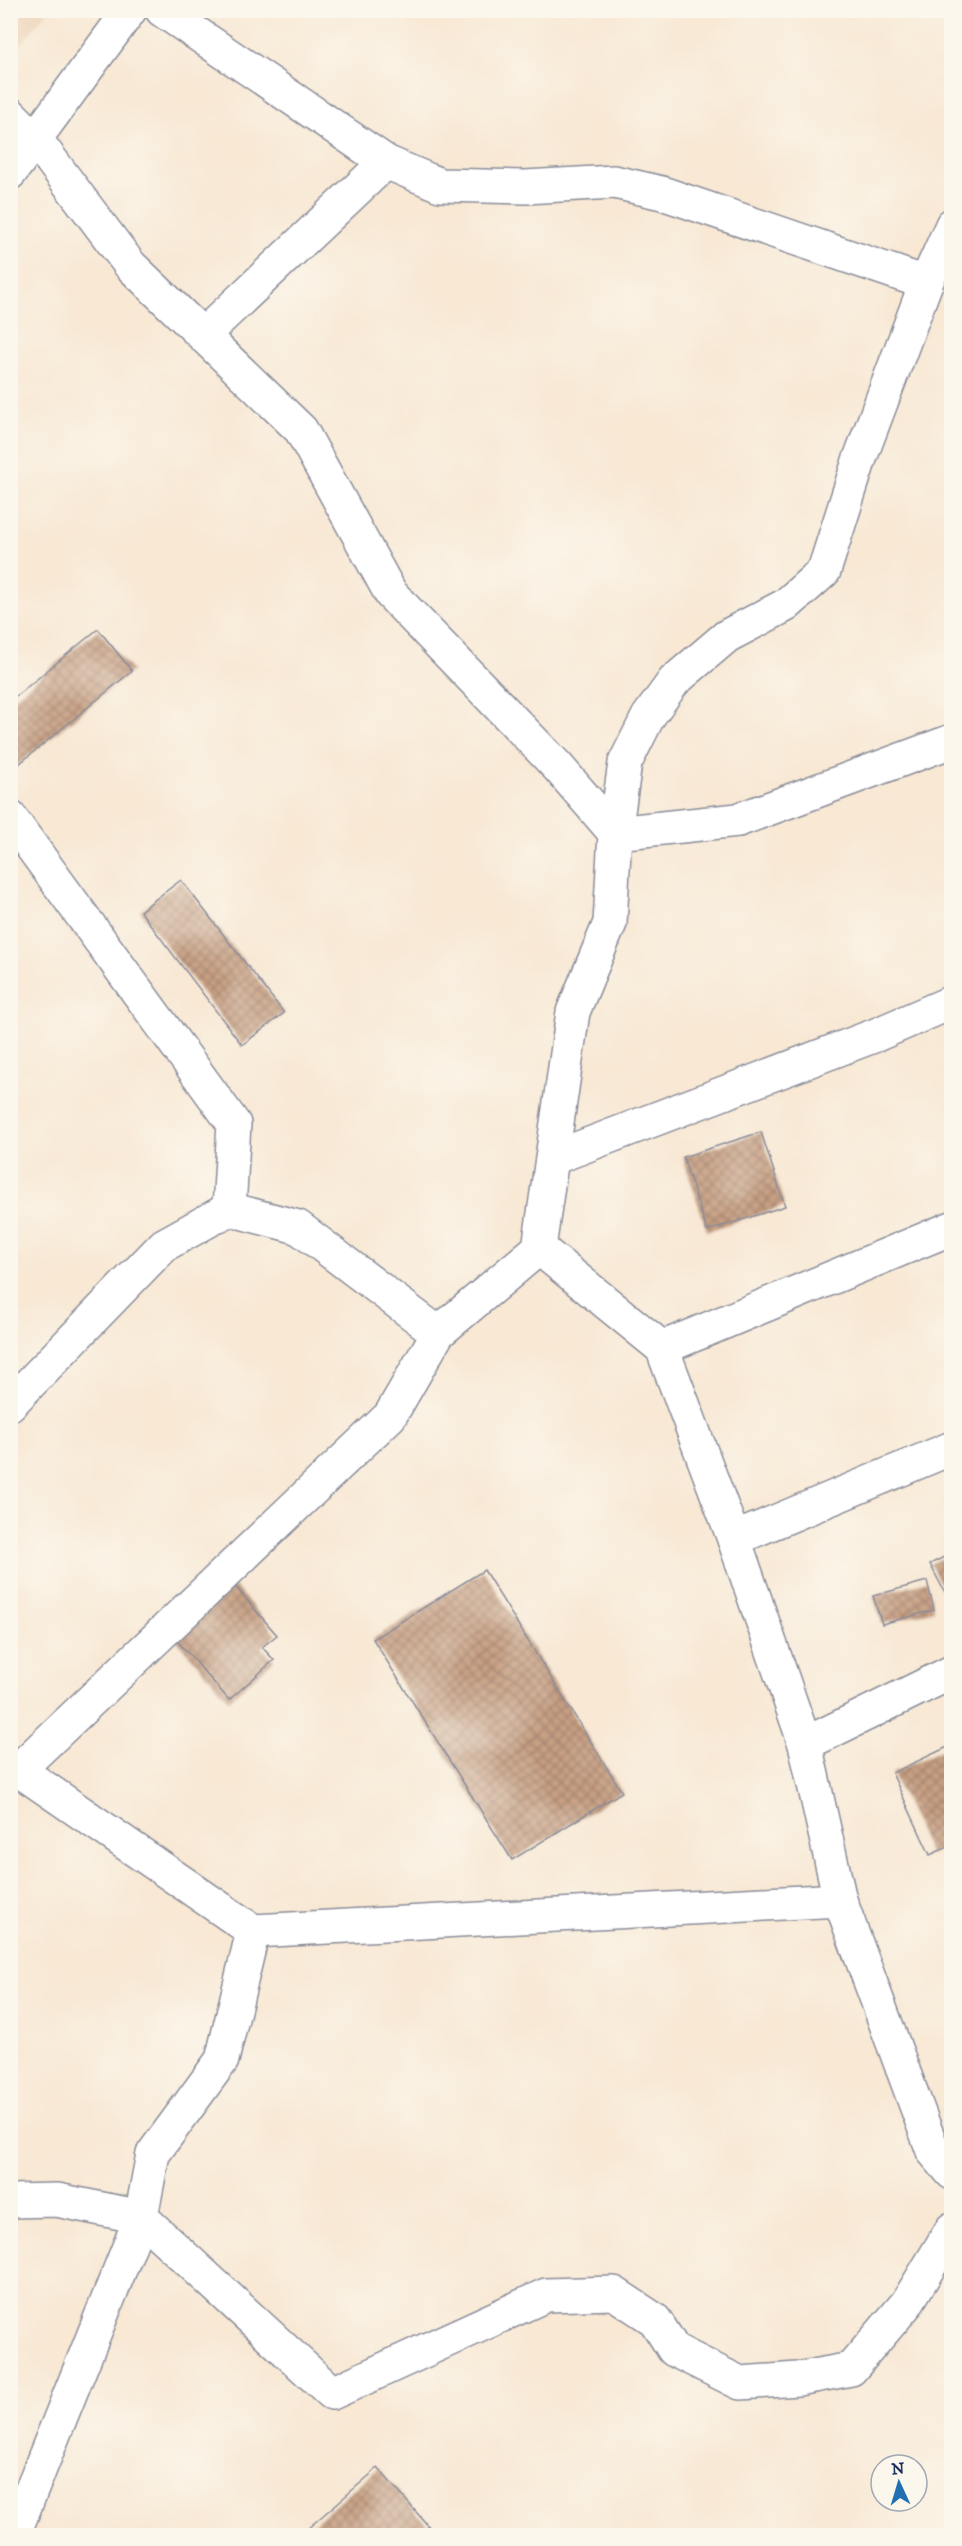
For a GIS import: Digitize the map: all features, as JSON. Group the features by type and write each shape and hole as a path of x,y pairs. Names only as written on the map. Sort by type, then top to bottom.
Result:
{"street":[{"path":"10,173 130,10"},
{"path":"162,10 386,162 440,186 525,187 614,182 662,193 926,283"},
{"path":"10,114 36,140 130,265 302,430 391,594 558,767 615,832"},
{"path":"203,335 386,162"},
{"path":"840,1900 253,1931 14,1767 390,1416 438,1333 539,1248 573,1012 610,923 615,832 625,763 648,717 674,681 727,636 786,605 824,571 859,460 926,283 951,225"},
{"path":"615,832 738,820 951,741"},
{"path":"10,817 234,1124 229,1209"},
{"path":"553,1158 876,1035 951,1002"},
{"path":"10,1404 164,1245 229,1209 298,1227 438,1333"},
{"path":"662,1348 951,1228"},
{"path":"539,1248 662,1348 734,1539 806,1744 840,1900 945,2153"},
{"path":"734,1539 951,1448"},
{"path":"806,1744 951,1672"},
{"path":"13,2535 141,2217 153,2154 222,2060 253,1931"},
{"path":"10,2201 57,2200 141,2217 332,2393 546,2295 614,2293 655,2320 674,2350 740,2383 798,2379 851,2369 907,2303 951,2229"}],"shaded area":[{"path":"11,10 48,11 15,51 11,47"}],"building":[{"path":"98,629 132,671 14,768 10,764 10,701"},
{"path":"181,880 284,1013 242,1045 140,911"},
{"path":"761,1132 785,1206 707,1231 683,1157"},
{"path":"952,1553 952,1606 930,1564"},
{"path":"484,1570 622,1792 512,1860 373,1639"},
{"path":"927,1581 934,1610 882,1624 873,1596"},
{"path":"233,1584 277,1635 262,1647 274,1660 229,1700 173,1636"},
{"path":"952,1745 952,1845 930,1855 892,1773"},
{"path":"378,2468 437,2536 311,2536 306,2530"}]}
